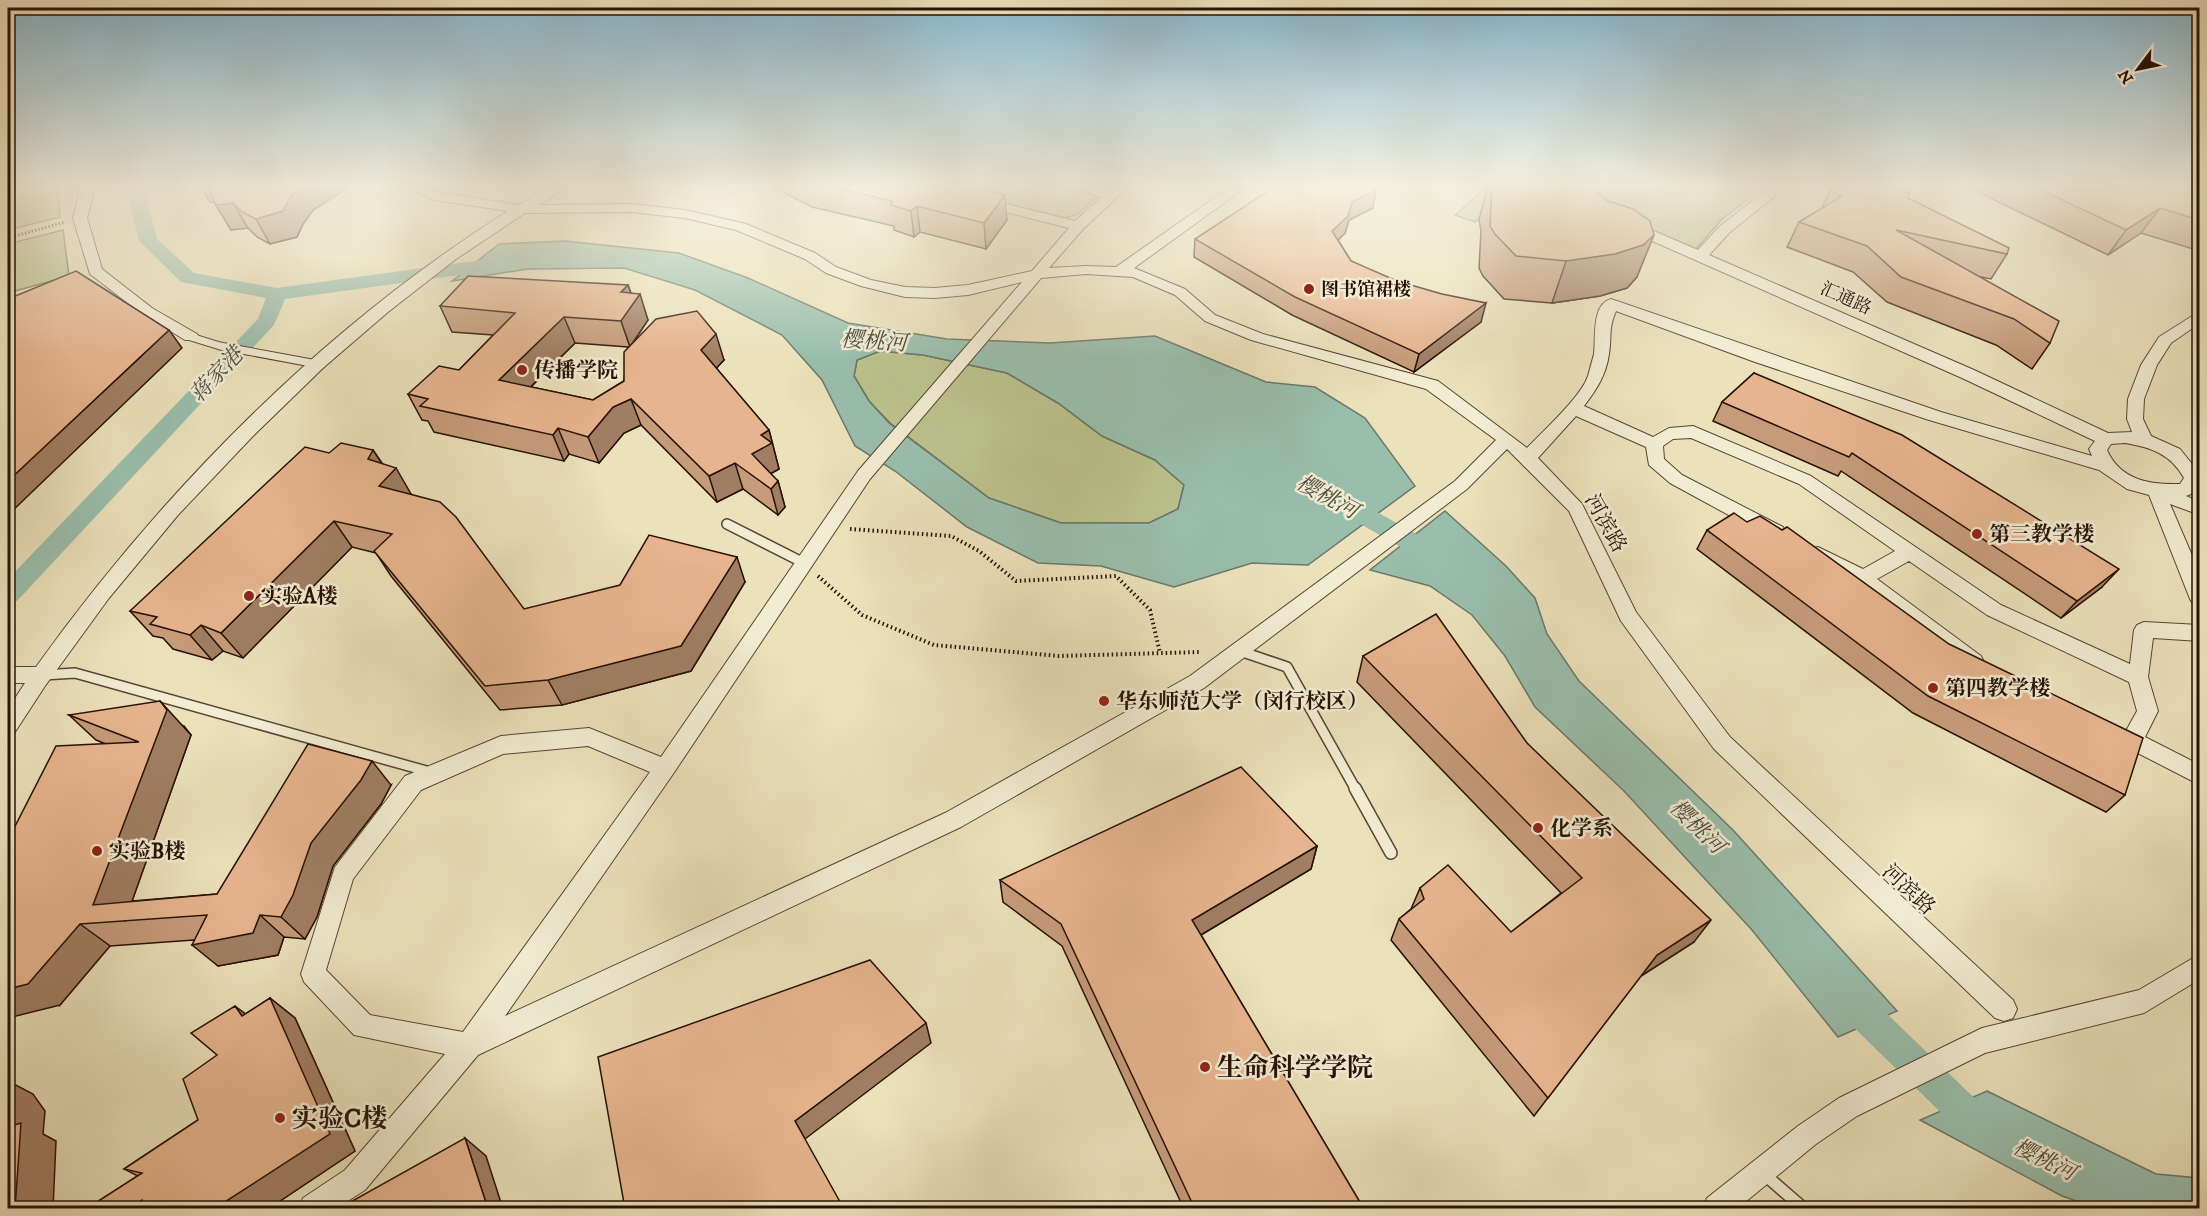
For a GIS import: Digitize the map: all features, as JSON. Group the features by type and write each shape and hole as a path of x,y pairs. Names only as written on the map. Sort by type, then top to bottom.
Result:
{"street":[{"path":"87,244 95,271 147,311 191,338"},
{"path":"8,726 39,675 100,594 168,514 225,452 317,364 392,300 467,244"},
{"name":"河滨路","path":"781,244 810,256 831,270 866,283 905,292 935,293 968,290 1036,274 1086,270 1136,273 1180,292 1210,318 1257,337 1432,385 1507,439 1576,508 1628,616 1722,743 2004,1009"},
{"path":"313,1209 355,1180 469,1046 665,768 864,475 1062,244"},
{"path":"1119,272 1159,244"},
{"name":"汇通路","path":"1672,244 1968,374 2106,439"},
{"path":"1701,256 1712,244"},
{"path":"1528,458 1574,408 1595,380 1602,352 1602,325 1611,304 1761,358 1935,416 2106,466 2133,484 2199,509"},
{"path":"2143,440 2135,419 2136,399 2149,365 2165,340 2199,316"},
{"path":"1574,408 1654,444"},
{"path":"1654,444 1669,434 1693,432 1805,480 1994,610 2138,678"},
{"path":"2106,466 2098,450 2106,439 2125,437 2143,440 2199,462"},
{"path":"665,768 589,737 501,745 413,783 343,874 313,974 363,1026 469,1046 953,820 1197,682 1461,485 1507,439"},
{"path":"1654,444 1655,461 1676,479 1863,578 1987,672"},
{"path":"2156,491 2185,490 2193,478 2187,464 2174,453"},
{"path":"2156,491 2199,599"},
{"path":"1863,578 1910,552"},
{"path":"2132,740 2148,711 2138,678 2144,630 2199,633"},
{"path":"8,675 39,675"},
{"path":"2111,731 2199,776"},
{"path":"1717,1209 1807,1135 1848,1107 1982,1041 2144,1001 2199,965"}],"lane":[{"path":"191,338 220,346 317,364"},
{"path":"727,524 804,563"},
{"path":"1240,651 1287,668 1391,853"},
{"path":"39,675 75,674 435,774"},
{"path":"1761,1172 1803,1209"}],"path":[{"path":"828,528 951,536 979,551 1016,581 1116,576 1150,610 1160,653"},
{"path":"804,563 862,615 934,645 1059,656 1240,651"}],"green space":[{"path":"8,244 65,244 69,276 8,293"},
{"path":"1683,244 1701,244 1696,249"},
{"path":"880,351 923,355 1007,373 1058,403 1102,436 1155,460 1184,485 1178,509 1149,523 1061,523 989,498 890,423 869,401 854,376 857,360"}],"water":[{"path":"499,244 591,244 679,253 748,278 848,323 947,339 1050,343 1155,336 1266,382 1315,387 1365,418 1415,486 1308,565 1252,563 1174,587 1101,566 1038,563 967,527 895,471 855,446 822,380 782,335 695,290 624,268 528,269 452,281","holes":["880,351 923,355 1007,373 1058,403 1102,436 1155,460 1184,485 1178,509 1149,523 1061,523 989,498 889,423 869,401 854,376 857,360"]},
{"path":"1445,511 1506,566 1535,598 1547,634 1579,681 1733,830 1897,1011 1838,1037 1752,930 1624,791 1535,707 1505,656 1472,615 1430,586 1370,570"},
{"path":"1987,1091 2156,1174 2199,1178 2199,1208 2096,1208 2062,1196 1920,1120"}],"building":[{"path":"1203,244 1340,244 1351,261 1397,281 1442,294 1486,303 1419,354 1295,297"},
{"path":"1504,244 1644,244 1615,254 1566,261 1516,256"},
{"path":"1861,244 1921,244 2059,321 2050,343 2014,319 1901,277 1867,246"},
{"path":"1960,244 2000,244 2009,248 2007,254"},
{"path":"76,271 169,330 8,481 8,299"},
{"path":"468,276 628,285 621,292 640,294 621,321 564,317 499,380 593,400 624,381 624,352 656,319 697,311 716,334 701,350 769,430 761,435 772,443 752,454 778,481 771,489 735,463 709,476 631,399 613,407 588,437 558,428 553,435 420,406 428,399 408,394 439,366 459,370 515,313 440,306"},
{"path":"1754,373 1902,435 2119,569 2077,601 1852,453 1849,457 1722,402"},
{"name":"实验A楼","path":"341,443 373,450 368,459 396,468 379,486 440,502 456,517 524,609 620,585 649,535 737,557 681,646 548,680 485,686 374,551 392,534 334,521 221,633 201,625 190,635 150,624 157,617 130,611 305,447 329,453"},
{"path":"1734,513 1747,522 1760,516 1782,530 1787,527 1949,644 2143,738 2125,795 1928,696 1707,530"},
{"name":"化学系","path":"1436,614 1527,743 1711,920 1657,955 1548,1098 1399,919 1424,899 1420,888 1448,865 1511,932 1582,878 1363,656"},
{"path":"160,701 167,710 93,905 217,894 308,744 372,761 361,780 311,843 293,895 281,917 260,915 253,933 192,945 207,915 80,924 28,984 8,989 8,840 56,746 139,742 69,715"},
{"path":"1241,767 1317,846 1192,920 1364,1209 1195,1209 1061,924 1000,880"},
{"path":"870,960 926,1023 795,1121 844,1209 625,1209 598,1057"},
{"name":"实验C楼","path":"270,998 330,1134 214,1209 145,1209 142,1200 130,1209 86,1209 142,1173 124,1169 198,1120 183,1079 217,1055 191,1033 235,1006 242,1016"},
{"path":"21,1123 15,1209 8,1209 8,1127"},
{"path":"465,1138 488,1209 338,1209"}],"waterway":[{"name":"蒋家港","path":"151,244 188,278 277,294"},
{"name":"樱桃河","path":"277,294 503,263"},
{"name":"蒋家港","path":"8,594 267,321 277,294"},
{"name":"樱桃河","path":"1342,503 1438,557"},
{"name":"樱桃河","path":"1847,998 1980,1127"}],"place":[{"name":"图书馆裙楼","path":"1309,289"},
{"name":"传播学院","path":"522,370"},
{"name":"第三教学楼","path":"1977,534"},
{"name":"实验A楼","path":"249,596"},
{"name":"第四教学楼","path":"1933,688"},
{"name":"华东师范大学（闵行校区）","path":"1104,701"},
{"name":"化学系","path":"1538,828"},
{"name":"实验B楼","path":"97,851"},
{"name":"生命科学学院","path":"1205,1067"},
{"name":"实验C楼","path":"280,1118"}]}
